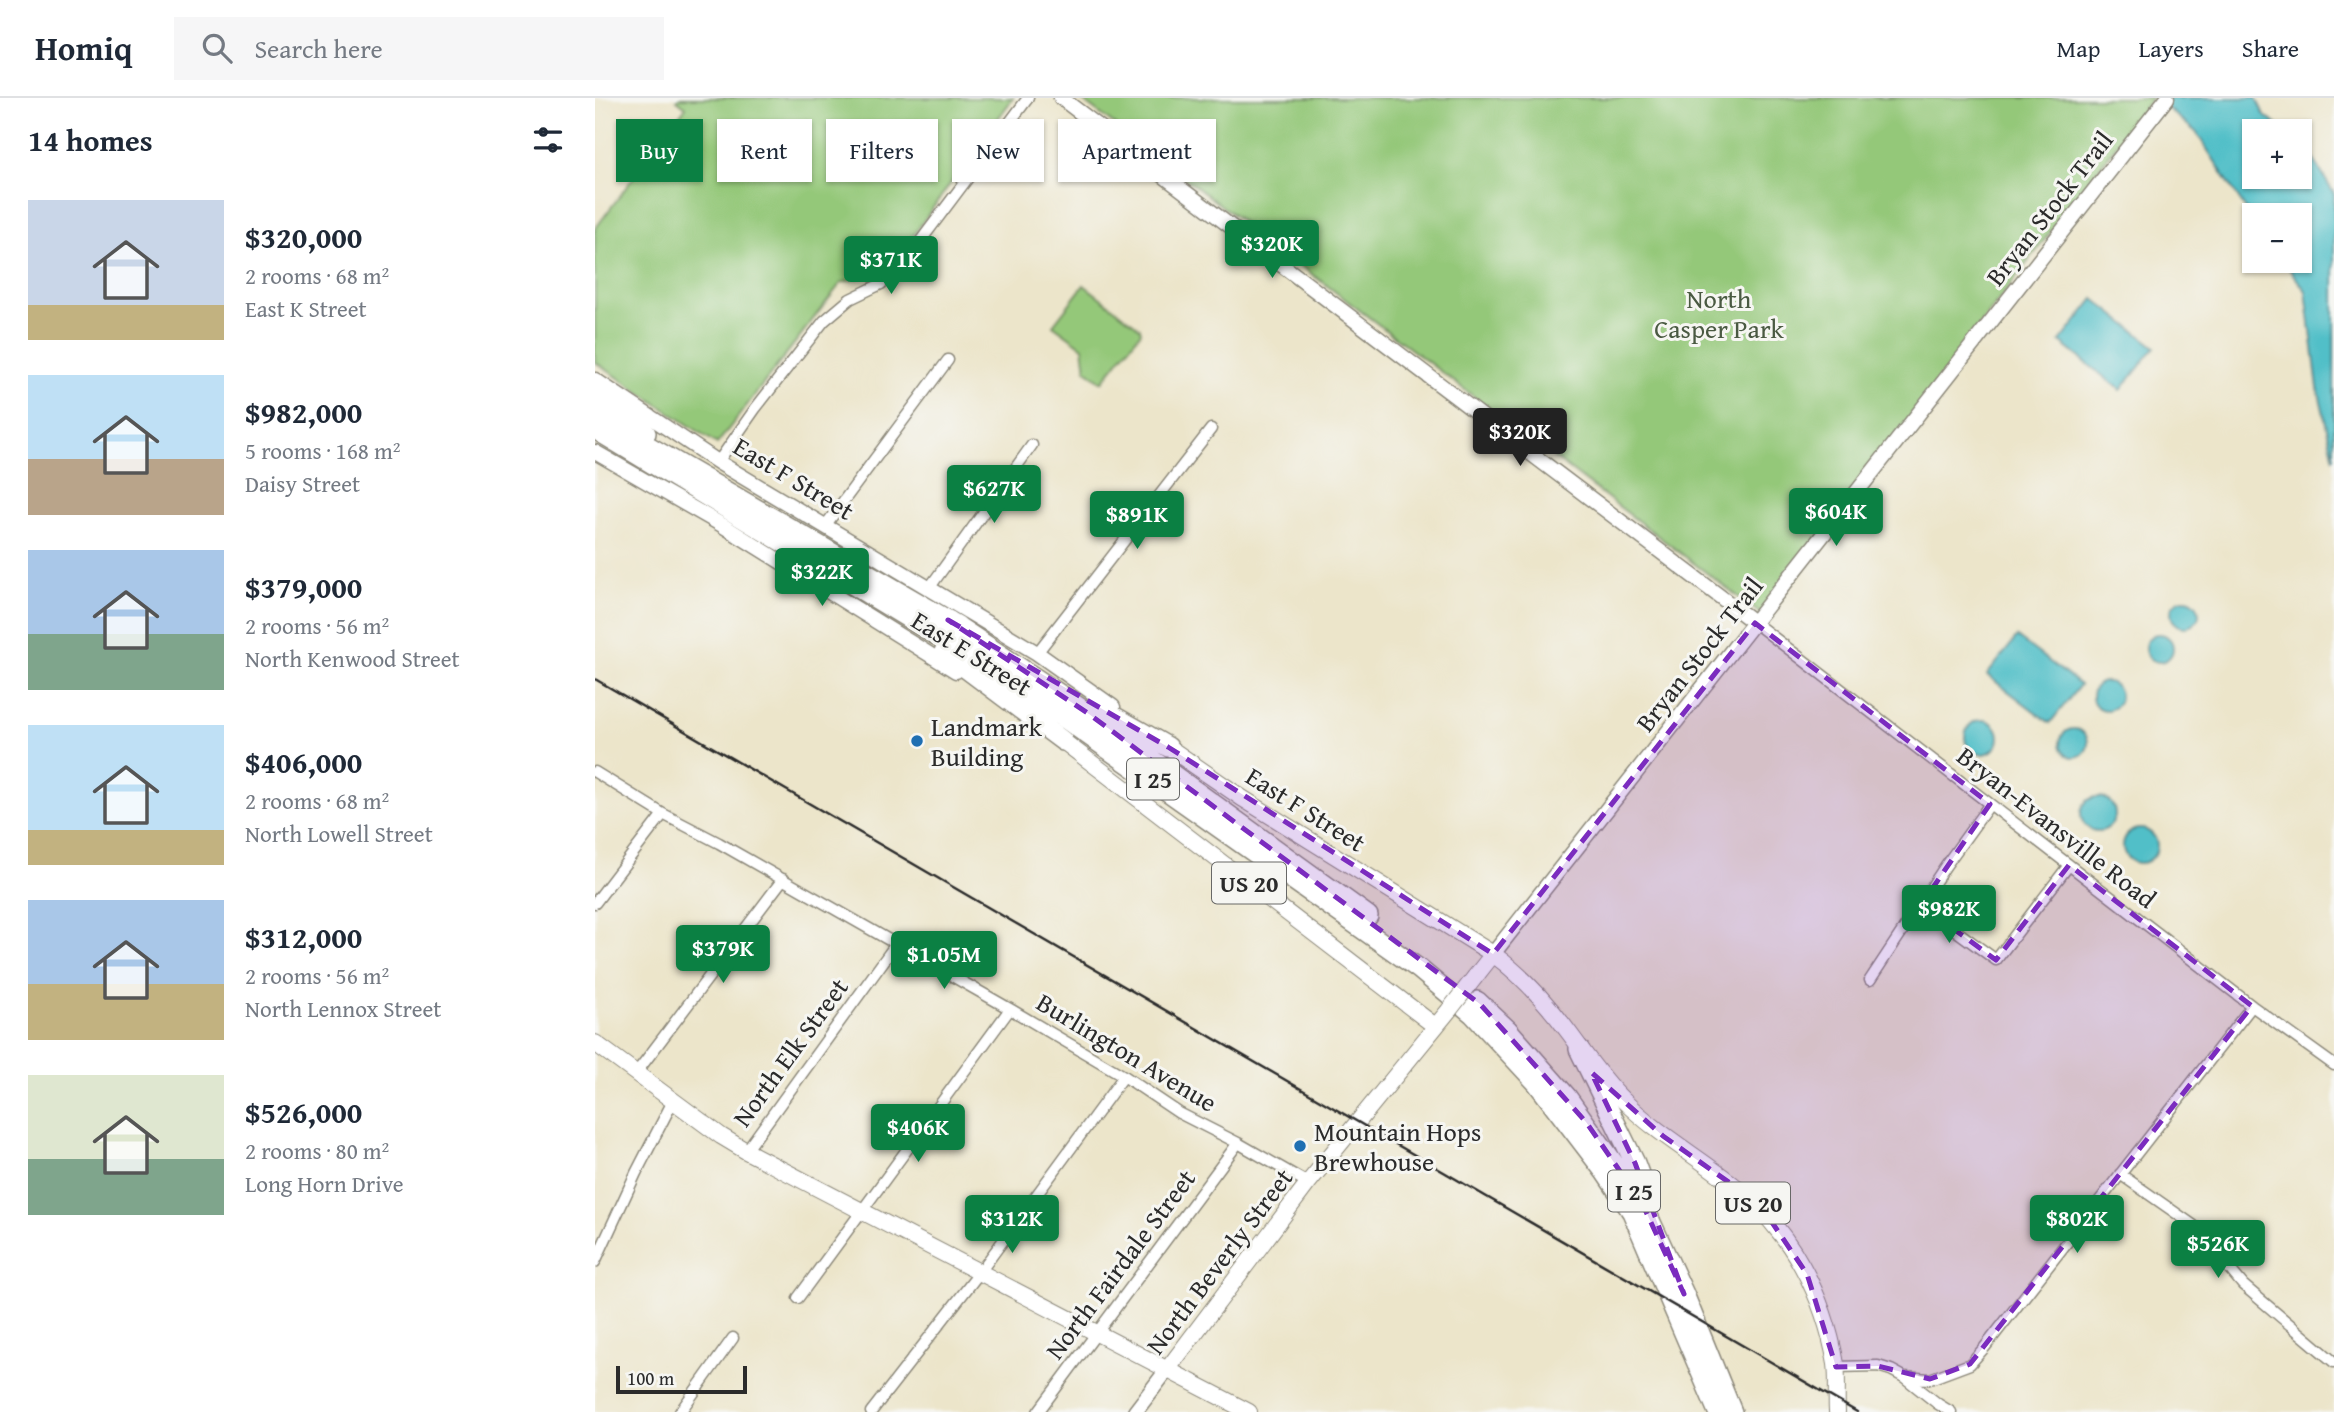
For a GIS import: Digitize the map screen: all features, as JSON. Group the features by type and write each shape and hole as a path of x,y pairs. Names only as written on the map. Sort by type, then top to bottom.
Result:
{"highway":[{"path":"595,394 738,499"},
{"name":"I 25","path":"596,426 795,530 948,620 1089,714 1427,959 1481,1004 1544,1069 1594,1133 1642,1203 1684,1294 1733,1412"},
{"name":"I 25","path":"596,426 1009,679 1419,968 1473,1014 1537,1083 1632,1212 1718,1412"},
{"name":"US 20","path":"880,601 1063,741"},
{"name":"US 20","path":"948,620 1168,747"},
{"path":"1579,1049 1635,1163 1684,1294"}],"main road":[{"path":"1061,98 1755,623"},
{"name":"Bryan Stock Trail","path":"1450,1009 2167,98"},
{"name":"East F Street","path":"595,380 718,462 1037,653 1252,805 1509,966 1550,1009 1579,1049 1622,1099 1653,1127 1737,1188 1769,1218 1789,1242 1807,1274 1827,1323 1836,1367 1837,1412"},
{"name":"East E Street","path":"595,452 734,533 998,697 1063,741 1435,1026"},
{"name":"North Beverly Street","path":"1135,1412 1308,1183 1450,1009"},
{"path":"595,1043 721,1136 746,1151 1249,1412"}],"street":[{"path":"718,462 755,409 824,321 850,299 881,284 901,267 1028,98"},
{"path":"825,526 948,360"},
{"path":"1037,653 1212,429"},
{"path":"930,587 1032,445"},
{"name":"Bryan-Evansville Road","path":"1755,623 2252,1006 2334,1065"},
{"name":"Burlington Avenue","path":"595,772 663,814 783,879 1010,1009 1124,1076 1179,1113 1308,1183"},
{"path":"1870,980 1990,804"},
{"path":"595,903 663,814"},
{"path":"1920,905 1996,960 2069,865"},
{"path":"637,1072 783,879"},
{"name":"North Elk Street","path":"746,1151 896,944"},
{"path":"1904,1377 1930,1379 1970,1364 2252,1006"},
{"path":"798,1298 1010,1009"},
{"path":"871,1412 980,1272 1124,1076"},
{"path":"595,1262 630,1183 673,1101"},
{"name":"North Fairdale Street","path":"1038,1412 1238,1143"},
{"path":"2120,1174 2193,1225 2243,1285 2334,1362"},
{"path":"680,1412 733,1338"},
{"path":"1836,1367 1863,1365 1891,1370 1951,1412"}],"highlighted area":[{"path":"948,620 1168,747 1493,954 1755,623 1990,804 1921,905 1996,960 2069,865 2252,1006 1970,1364 1930,1379 1878,1366 1836,1367 1807,1274 1769,1218 1737,1188 1663,1136 1591,1072 1635,1163 1684,1294 1642,1203 1586,1122 1480,1004 1089,714"}],"green space":[{"path":"1013,98 998,119 952,119 952,182 889,268 841,283 717,444 595,362 595,229 630,182 703,182 703,119 677,119 686,107 677,100"},
{"name":"North Casper Park","path":"1079,98 2152,98 1761,614 1190,182 1216,182 1216,119 1107,119"},
{"path":"1084,285 1140,328 1141,332 1102,382 1086,370 1083,347 1053,325"}],"water":[{"path":"2155,98 2256,98 2269,119 2242,119 2242,189 2312,189 2312,157 2334,194 2334,459 2318,388 2306,291 2292,273 2312,273 2312,203 2242,203 2196,132"},
{"path":"2094,299 2155,347 2121,390 2060,342"},
{"path":"2185,599 2195,603 2199,613 2195,623 2185,627 2175,623 2171,613 2175,603"},
{"path":"2159,634 2169,638 2173,648 2169,658 2159,662 2149,658 2145,648 2149,638"},
{"path":"2017,637 2080,685 2050,723 1987,675"},
{"path":"2106,682 2116,686 2120,696 2116,706 2106,710 2096,706 2092,696 2096,686"},
{"path":"1982,720 1994,725 1999,737 1994,749 1982,754 1970,749 1965,737 1970,725"},
{"path":"2074,729 2084,733 2088,743 2084,753 2074,757 2064,753 2060,743 2064,733"},
{"path":"2098,797 2110,802 2115,814 2110,826 2098,831 2086,826 2081,814 2086,802"},
{"path":"2140,829 2152,834 2157,846 2152,858 2140,863 2128,858 2123,846 2128,834"}],"railway":[{"path":"595,679 1857,1412"}],"place":[{"name":"Landmark Building","path":"917,741"},
{"name":"Mountain Hops Brewhouse","path":"1300,1146"}]}
